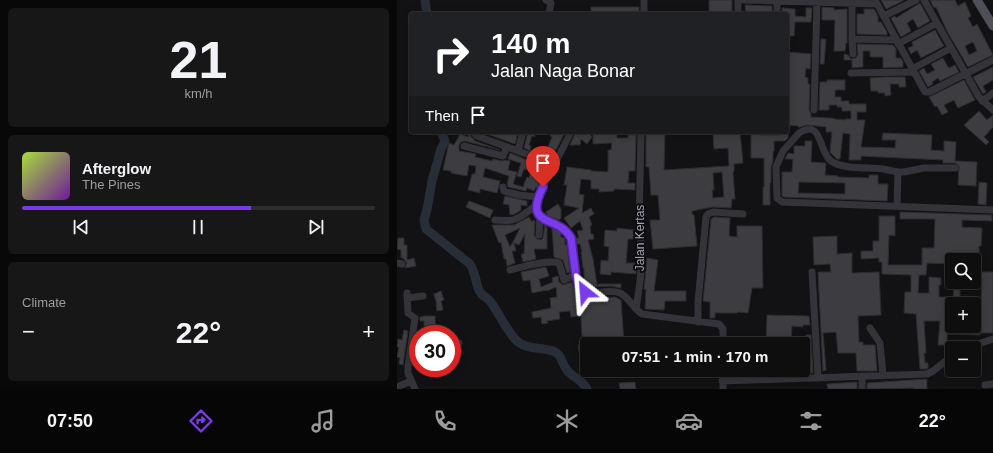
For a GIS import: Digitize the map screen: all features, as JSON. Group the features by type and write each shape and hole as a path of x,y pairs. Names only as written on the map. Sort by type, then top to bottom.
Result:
{"main road":[{"path":"977,0 993,26"}],"street":[{"path":"644,0 644,12"},
{"path":"738,0 738,12"},
{"path":"744,0 835,1 852,3 876,2 923,91 927,93 993,60"},
{"path":"884,16 917,0"},
{"path":"924,0 965,74 982,101 993,110"},
{"path":"548,1 549,12"},
{"path":"777,1 777,12"},
{"path":"814,110 817,2"},
{"path":"852,3 851,39 853,54"},
{"path":"851,39 897,42 937,23"},
{"path":"851,73 913,71 951,48"},
{"path":"982,101 993,93"},
{"path":"955,168 924,168 898,172 837,164 826,155 822,148 819,135 816,131 807,130 799,132 783,151 775,170 777,198 781,202 993,210"},
{"path":"475,134 518,151 553,168"},
{"path":"518,151 522,134"},
{"path":"495,220 514,220 535,206 538,197 570,134"},
{"name":"Jalan Kertas","path":"636,309 642,262 639,225 641,134"},
{"path":"464,146 503,156 507,147"},
{"path":"897,206 898,172"},
{"path":"503,187 504,191 519,195 538,197"},
{"path":"535,206 540,216 548,222 565,229 568,232 571,238 576,275 580,289 583,292 619,293 623,295 642,314 719,324 723,329 723,337"},
{"path":"698,322 698,302 706,217 713,212 743,214"},
{"path":"539,235 540,216"},
{"path":"510,270 518,264 556,262 559,263 563,279 566,280 576,275"},
{"path":"812,272 818,378"},
{"path":"415,325 415,318 408,313 407,295 423,296"},
{"path":"870,328 880,344 883,375"},
{"path":"981,343 993,339"},
{"path":"722,381 927,374 945,362"},
{"path":"862,376 862,389"},
{"path":"410,377 415,389"},
{"path":"722,377 723,389"},
{"path":"397,387 411,381"},
{"path":"985,385 993,384"}],"building":[{"path":"709,0 732,0 732,12 709,12"},
{"path":"881,0 903,0 903,1 886,9"},
{"path":"930,0 955,0 958,6 965,2 971,16 968,18 973,27 977,24 993,55 968,67 947,31 936,7 934,8","holes":["973,42 977,51 969,55 965,46"]},
{"path":"920,3 930,21 918,28 913,19 907,23 911,31 901,37 891,18 895,16 896,18"},
{"path":"745,5 772,6 772,12 746,12"},
{"path":"591,7 639,7 639,12 591,12"},
{"path":"822,7 834,8 834,10 847,9 847,43 845,51 834,51 835,20 822,20"},
{"path":"782,8 795,9 795,16 806,17 806,8 812,8 811,22 795,22 794,36 789,36 789,12 782,12"},
{"path":"864,9 874,9 878,16 878,22 881,22 887,32 887,35 857,34 857,14 864,14"},
{"path":"935,30 944,46 921,58 917,50 911,54 908,48 913,46 912,42"},
{"path":"821,39 826,39 824,64 820,64"},
{"path":"857,44 893,45 896,49 896,58 901,58 903,67 883,68 883,57 870,57 870,51 863,51 863,67 852,68 852,60 844,60 844,54 848,55 851,59 856,58 858,54"},
{"path":"789,52 811,54 810,69 806,68 805,77 808,78 808,84 810,84 809,110 811,117 845,120 851,119 851,111 842,111 842,107 837,107 837,105 829,105 829,110 819,110 820,82 827,82 827,80 845,80 845,90 835,90 835,97 841,97 841,101 849,101 849,104 866,104 866,112 857,112 857,120 865,120 861,147 895,148 896,140 882,140 883,133 932,135 931,150 944,151 944,141 956,142 955,161 977,162 976,186 958,185 959,166 955,163 943,163 943,160 861,156 861,160 849,160 850,134 843,133 840,159 837,159 830,152 832,132 826,132 826,127 807,125 800,127 789,125"},
{"path":"943,58 949,68 955,65 959,72 940,81 938,78 928,87 919,71 924,68 927,74 935,70 931,64"},
{"path":"993,67 993,80 983,86 986,92 983,94 973,77"},
{"path":"905,77 906,87 899,87 899,84 890,84 891,95 885,96 885,93 871,91 870,78"},
{"path":"964,80 975,100 958,108 954,100 944,105 948,112 942,115 937,106 935,107 929,97"},
{"path":"979,111 987,120 993,115 993,127 984,137 989,142 986,145 964,125"},
{"path":"460,134 468,137 469,134 475,141 500,150 465,141 461,142 459,145 459,151 476,154 475,157 492,161 493,159 510,161 508,170 517,172 513,184 523,187 527,177 529,178 531,171 524,169 521,177 517,176 521,163 508,159 510,153 545,169 537,188 536,187 534,191 527,188 526,191 508,187 507,184 509,176 485,168 483,177 500,181 497,193 480,189 480,193 468,190 472,174 475,174 476,166 469,165 467,176 443,170 449,143 454,145"},
{"path":"487,134 518,134 515,144"},
{"path":"528,134 535,134 534,137 532,136 529,145 531,146 530,150 544,155 546,154 552,137 550,136 551,134 564,134 551,161 524,148"},
{"path":"575,134 589,134 592,137 587,144 581,139 580,145 570,145"},
{"path":"593,134 617,134 617,138 628,138 628,135 636,135 635,171 629,171 628,183 635,183 635,190 614,189 614,191 599,192 599,189 591,189 591,180 581,179 579,194 584,195 582,213 591,208 594,214 589,217 592,225 590,226 591,234 593,234 594,239 588,240 597,285 621,284 621,288 611,286 584,286 582,252 580,244 577,244 576,238 579,238 577,231 583,230 580,221 571,228 564,218 579,208 564,205 567,185 564,185 567,167 608,172 608,150 611,150 612,143 593,144"},
{"path":"646,134 665,134 664,170 729,166 728,148 714,149 713,134 740,134 743,163 734,164 733,172 735,199 732,199 731,208 713,207 692,211 692,214 694,215 697,246 653,249 650,220 660,220 658,195 651,195 649,167 646,167","holes":["722,172 724,197 713,198 713,173"]},
{"path":"751,134 788,134 788,138 785,141 774,141 770,183 770,205 763,205 764,158 751,158"},
{"path":"805,141 812,141 811,162 826,163 825,175 869,178 869,175 878,175 878,184 888,184 887,201 782,196 782,172 792,172 793,159 785,159 788,153 794,154 794,146 805,146","holes":["799,182 845,183 845,194 798,193"]},
{"path":"979,182 987,183 986,205 978,204"},
{"path":"505,196 527,201 527,206 521,205 521,210 510,215 509,205 503,204"},
{"path":"469,201 493,210 490,218 466,207"},
{"path":"558,204 561,209 561,218 559,220 548,216 546,212"},
{"path":"900,212 992,215 992,221 962,220 962,227 982,228 979,253 945,253 945,264 927,263 926,275 919,275 918,293 929,293 929,277 941,278 941,285 939,285 939,297 945,297 945,333 980,333 980,335 947,334 947,341 945,341 945,345 938,345 940,321 924,321 926,353 924,353 925,363 928,363 928,368 926,369 920,369 916,314 904,313 905,292 911,292 911,275 882,274 882,262 879,262 879,258 861,259 861,251 873,251 873,241 879,241 879,216 895,216 895,236 889,235 888,265 922,265 922,248 934,248 935,219 900,219"},
{"path":"529,217 532,222 534,220 535,222 534,235 537,239 541,240 543,238 545,225 547,228 547,249 534,249 536,259 523,262 521,254 524,254 525,234 519,245 514,243 516,251 512,251 515,263 507,266 506,259 504,259 501,242 499,243 492,225 514,225","holes":["520,228 510,247 505,235"]},
{"path":"714,217 730,218 729,236 737,237 737,226 762,226 763,288 752,288 748,313 715,313 715,318 710,318 710,302 703,301 711,219"},
{"path":"552,228 561,232 561,237 565,238 570,272 567,273 563,260 554,257"},
{"path":"617,228 634,230 634,239 628,239 626,263 637,263 636,274 611,272 611,275 600,274 601,260 608,261 609,247 604,246 605,230 617,231"},
{"path":"837,236 837,254 852,253 852,273 879,272 881,315 858,316 859,342 863,342 863,345 875,345 877,371 857,371 856,353 838,353 836,332 823,333 826,370 823,371 818,272 831,272 830,264 814,265 813,237"},
{"path":"398,238 404,238 404,245 407,245 407,260 414,258 416,266 405,268 407,263 403,258 401,258 401,250 397,249"},
{"path":"647,258 658,260 654,291 686,291 686,301 665,301 664,310 645,309 646,289 644,289"},
{"path":"546,267 549,276 539,279 541,287 553,282 552,278 558,276 559,282 563,285 572,282 576,291 583,296 593,298 615,297 621,300 624,337 582,336 581,316 571,317 570,311 559,312 560,319 547,321 548,323 542,324 541,317 533,318 532,312 551,308 550,298 557,297 556,287 547,291 532,293 530,280 523,281 521,272"},
{"path":"981,272 993,272 993,333 981,333"},
{"path":"954,289 960,289 960,297 953,297"},
{"path":"441,291 444,300 441,301 443,310 437,311 434,294"},
{"path":"767,315 809,316 810,325 803,325 803,327 792,326 791,337 766,337"},
{"path":"435,316 436,325 424,325 424,321 420,321 420,317"},
{"path":"404,330 408,331 403,365 399,364 400,358 397,357 399,347 397,347 397,345 398,339 402,340"},
{"path":"806,335 811,335 813,373 810,373 810,337 806,337"},
{"path":"578,345 580,345 580,352"},
{"path":"927,379 927,389 867,389 867,383"},
{"path":"635,382 636,389 620,389 619,383"},
{"path":"857,382 857,389 828,389 827,384"}],"waterway":[{"path":"425,0 427,12"},
{"path":"442,134 445,141 441,149 432,181 424,220 426,229 470,264 480,292 494,306 510,333 518,342 522,345 553,351 559,355 567,370 583,383 587,389"}],"route":[{"path":"543,187 535,206 536,210 544,220 560,226 568,232 571,238 576,277 580,289 585,292"}]}
